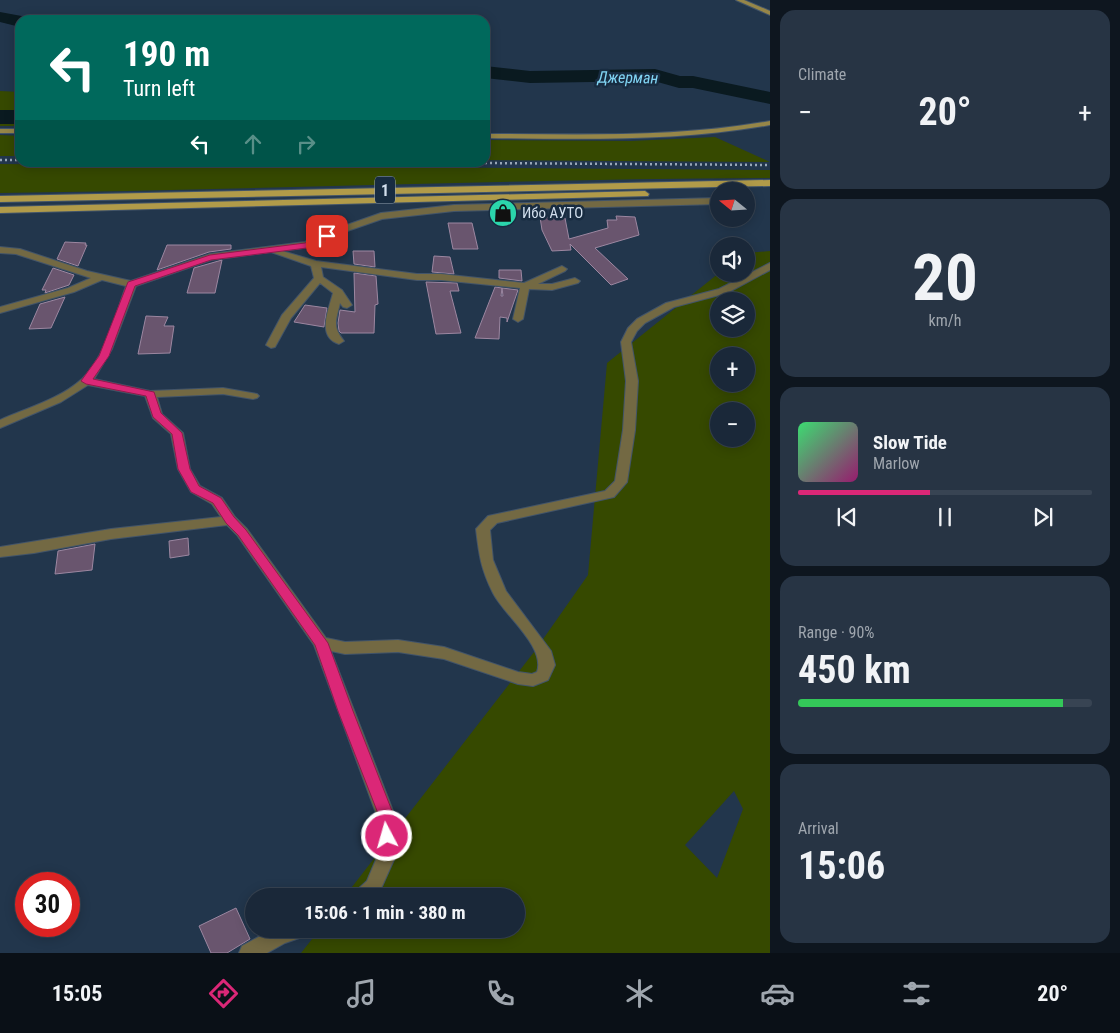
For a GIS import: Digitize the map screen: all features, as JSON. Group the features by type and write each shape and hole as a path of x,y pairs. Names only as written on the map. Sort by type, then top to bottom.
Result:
{"main road":[{"path":"739,0 770,13"},
{"path":"753,0 770,7"},
{"path":"490,136 666,136 708,134 770,123"},
{"path":"0,131 15,131"},
{"name":"1","path":"0,199 770,183"},
{"path":"755,191 770,190"},
{"name":"1","path":"0,210 710,192"}],"street":[{"path":"0,250 17,251 101,277 132,284 210,257 307,245 381,216 454,208 710,202"},
{"path":"271,250 315,264 417,277 441,277 552,287 575,281"},
{"path":"315,264 319,278 338,292 347,305"},
{"path":"321,643 345,648 398,646 444,653 518,678 532,680 543,676 547,665 544,651 500,593 486,560 483,529 493,519 609,494 621,482 629,430 632,381 626,342 632,330 642,321 670,305 722,291 770,266"},
{"path":"525,286 562,269"},
{"path":"0,310 71,290 101,277"},
{"path":"271,344 286,317 319,278"},
{"path":"0,424 40,407 86,381 104,356 132,284"},
{"path":"518,318 525,286"},
{"path":"338,292 330,326 332,335 339,341"},
{"path":"86,381 150,394 223,391 253,396"},
{"path":"150,394 156,415 177,433 184,469 195,489 217,501 230,520 242,532 321,643 386,816 387,855 372,888"},
{"path":"0,552 111,534 230,520"},
{"path":"249,953 275,938"}],"green space":[{"path":"0,91 15,92 15,126 0,126"},
{"path":"0,135 15,136 15,156 0,156"},
{"path":"715,137 770,162 490,160 490,140 631,141"},
{"path":"0,164 15,164 15,167 770,170 770,178 577,180 0,193"},
{"path":"770,251 770,953 301,953 313,938 525,938 525,888 351,888 534,652 588,575 607,363 710,280 710,282 755,282 755,252","holes":["734,791 743,809 717,878 685,845"]}],"building":[{"path":"616,216 635,217 639,235 595,248 628,279 611,285 570,244 571,250 552,251 542,230 540,217 565,218 569,239 608,228 607,220 617,220"},
{"path":"448,223 472,223 478,249 453,249"},
{"path":"65,242 86,243 85,245 87,245 78,266 57,259"},
{"path":"167,245 231,245 231,249 209,252 157,270"},
{"path":"353,251 374,251 375,267 354,264"},
{"path":"434,256 450,257 454,274 432,272"},
{"path":"222,260 215,293 187,293 194,268"},
{"path":"53,268 74,275 69,285 45,293 46,290 42,290"},
{"path":"499,270 521,270 522,281 499,278"},
{"path":"354,273 376,276 378,304 375,305 374,333 341,333 339,331 340,310 355,312"},
{"path":"426,282 457,283 459,291 450,291 461,333 436,334"},
{"path":"495,287 518,290 507,322 507,318 500,317 499,339 475,338"},
{"path":"65,297 51,328 29,329 40,304"},
{"path":"305,305 327,308 324,327 294,322"},
{"path":"146,316 168,317 164,326 174,326 170,353 138,354"},
{"path":"188,538 189,555 170,558 169,541"},
{"path":"95,544 92,570 55,574 58,551"},
{"path":"236,908 245,928 245,938 250,939 227,953 211,953 199,926"}],"waterway":[{"path":"0,17 15,20"},
{"name":"Джерман","path":"490,73 530,77 655,75 679,82 693,82 770,98"},
{"name":"Джерман","path":"0,117 15,117"}],"railway":[{"path":"0,160 15,160"},
{"path":"490,163 770,165"}],"place":[{"name":"Ибо АУТО","path":"503,213"}],"route":[{"path":"327,236 307,245 210,257 132,284 104,356 86,381 150,394 156,415 177,433 184,469 195,489 217,501 230,520 242,532 321,643 386,816 387,836"}]}
